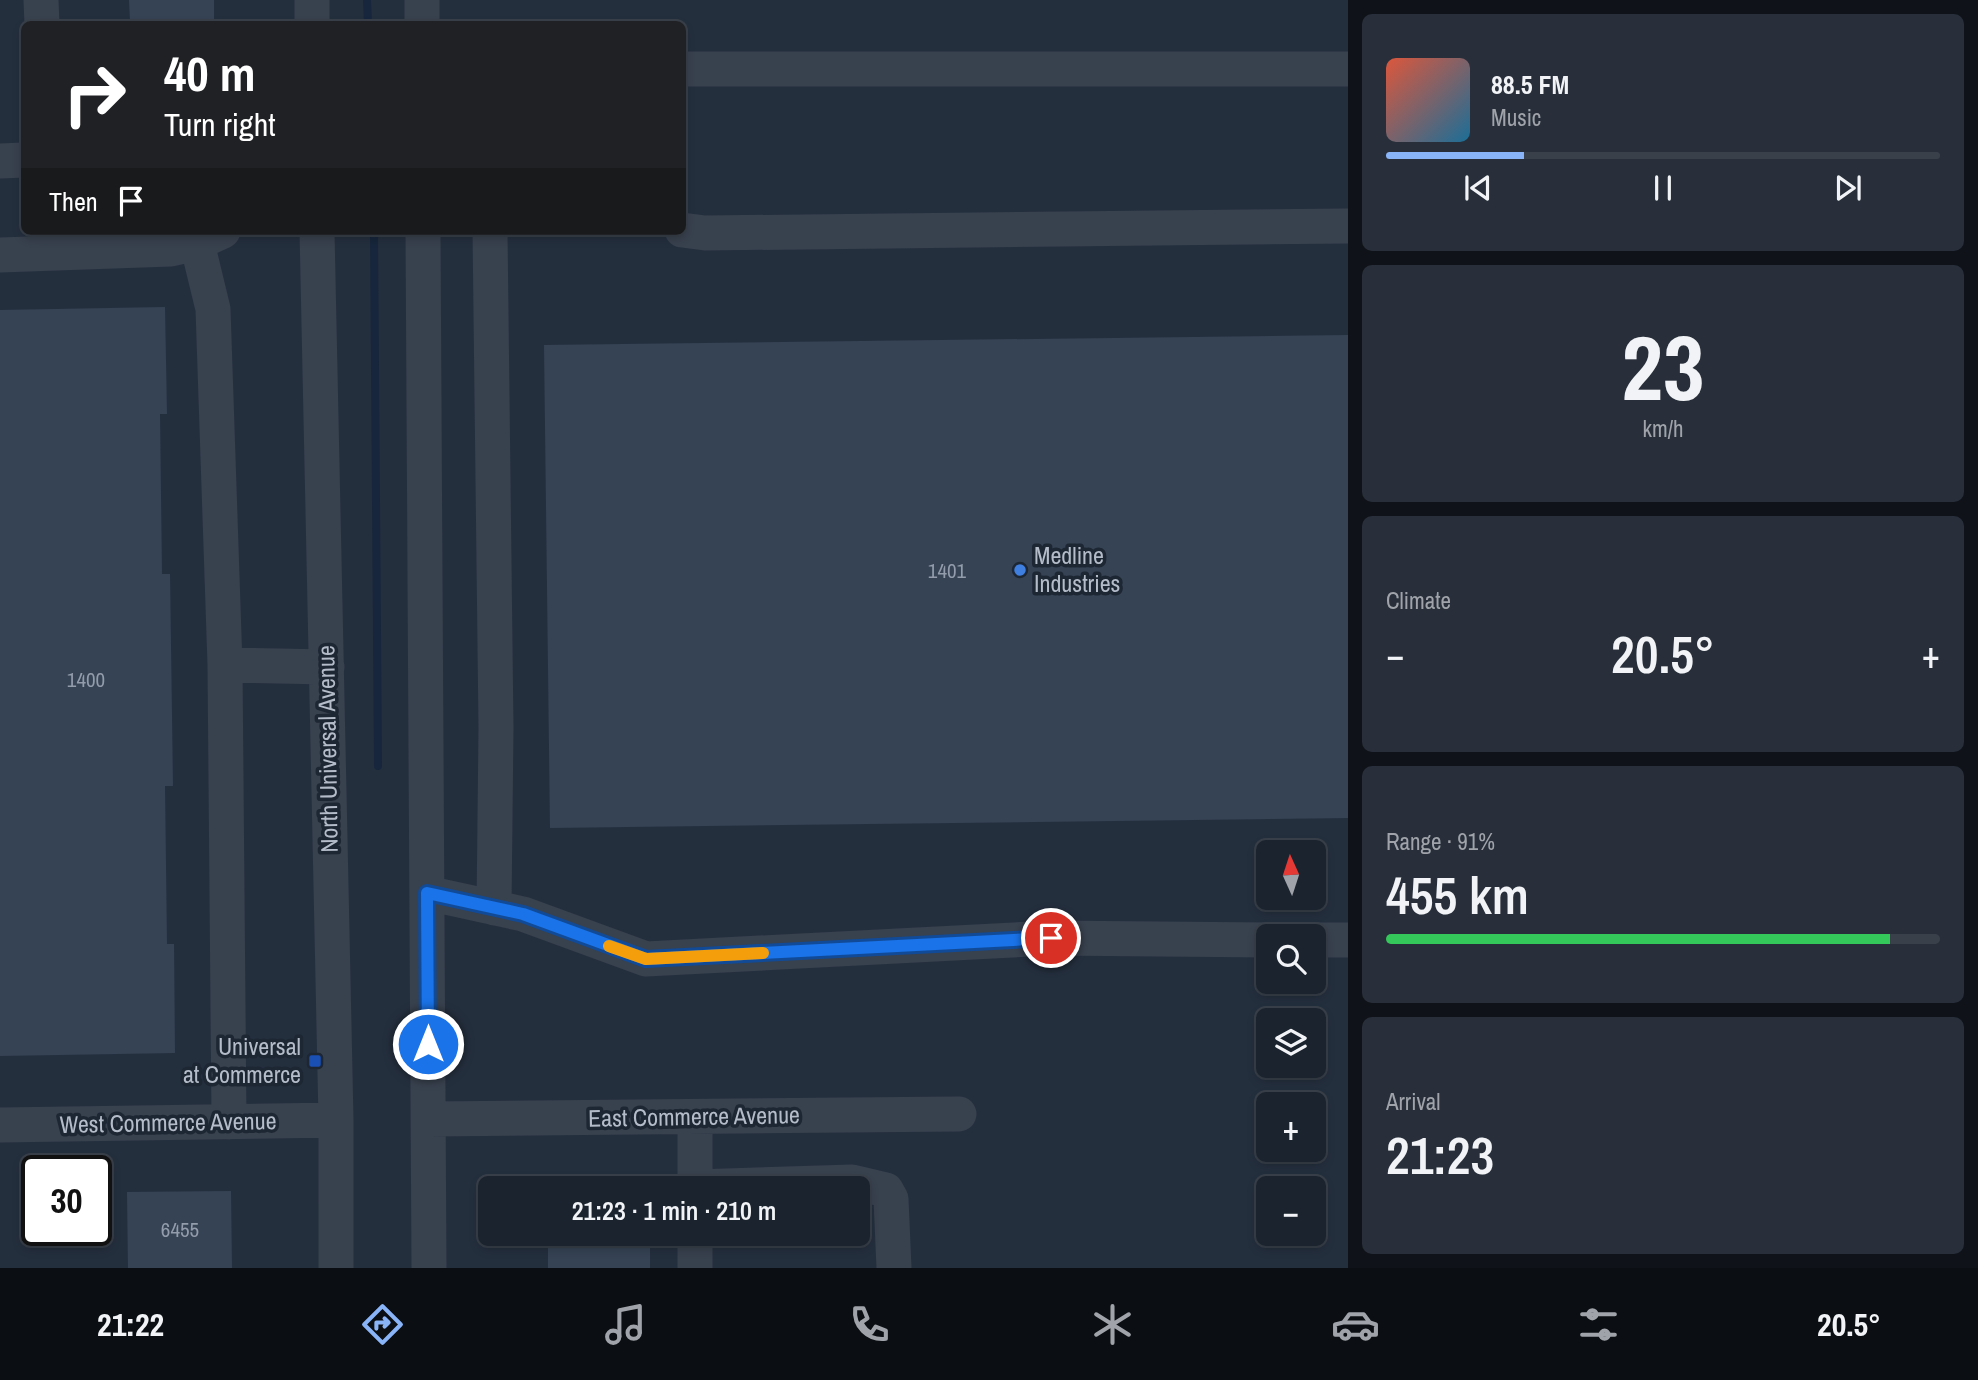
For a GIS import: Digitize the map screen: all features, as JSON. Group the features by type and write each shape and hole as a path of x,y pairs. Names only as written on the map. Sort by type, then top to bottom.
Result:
{"street":[{"path":"41,0 41,21"},
{"path":"312,0 312,21"},
{"path":"422,0 422,21"},
{"path":"686,69 1348,69"},
{"path":"0,161 21,160"},
{"path":"686,231 705,233 1348,226"},
{"name":"North Universal Avenue","path":"317,235 336,1120 336,1268"},
{"path":"423,235 429,1268"},
{"path":"490,235 496,728 494,908"},
{"path":"0,255 171,249 210,237 225,665 229,1122"},
{"path":"225,665 327,667"},
{"path":"427,893 523,914 646,959 1051,938 1256,940"},
{"path":"1326,940 1348,940"},
{"name":"East Commerce Avenue","path":"429,1119 958,1114"},
{"path":"695,1117 695,1176"},
{"name":"West Commerce Avenue","path":"0,1125 336,1120"},
{"path":"870,1186 886,1189 891,1199 894,1268"},
{"path":"695,1246 695,1268"}],"building":[{"path":"129,0 214,0 214,21 130,21"},
{"path":"165,307 167,414 160,414 162,574 170,574 173,786 165,786 167,944 174,944 175,1053 0,1056 0,310"},
{"path":"1348,335 1348,818 550,828 544,345"},
{"path":"231,1191 232,1268 128,1268 127,1192"},
{"path":"548,1246 650,1246 650,1268 548,1268"}],"waterway":[{"path":"367,0 368,21"},
{"path":"374,236 378,766"}],"slow traffic":[{"path":"609,946 646,959 763,953"}],"place":[{"name":"Medline Industries","path":"1020,570"},
{"name":"Universal at Commerce","path":"315,1061"}],"route":[{"path":"428,1044 427,893 523,914 646,959 1051,938"}]}
